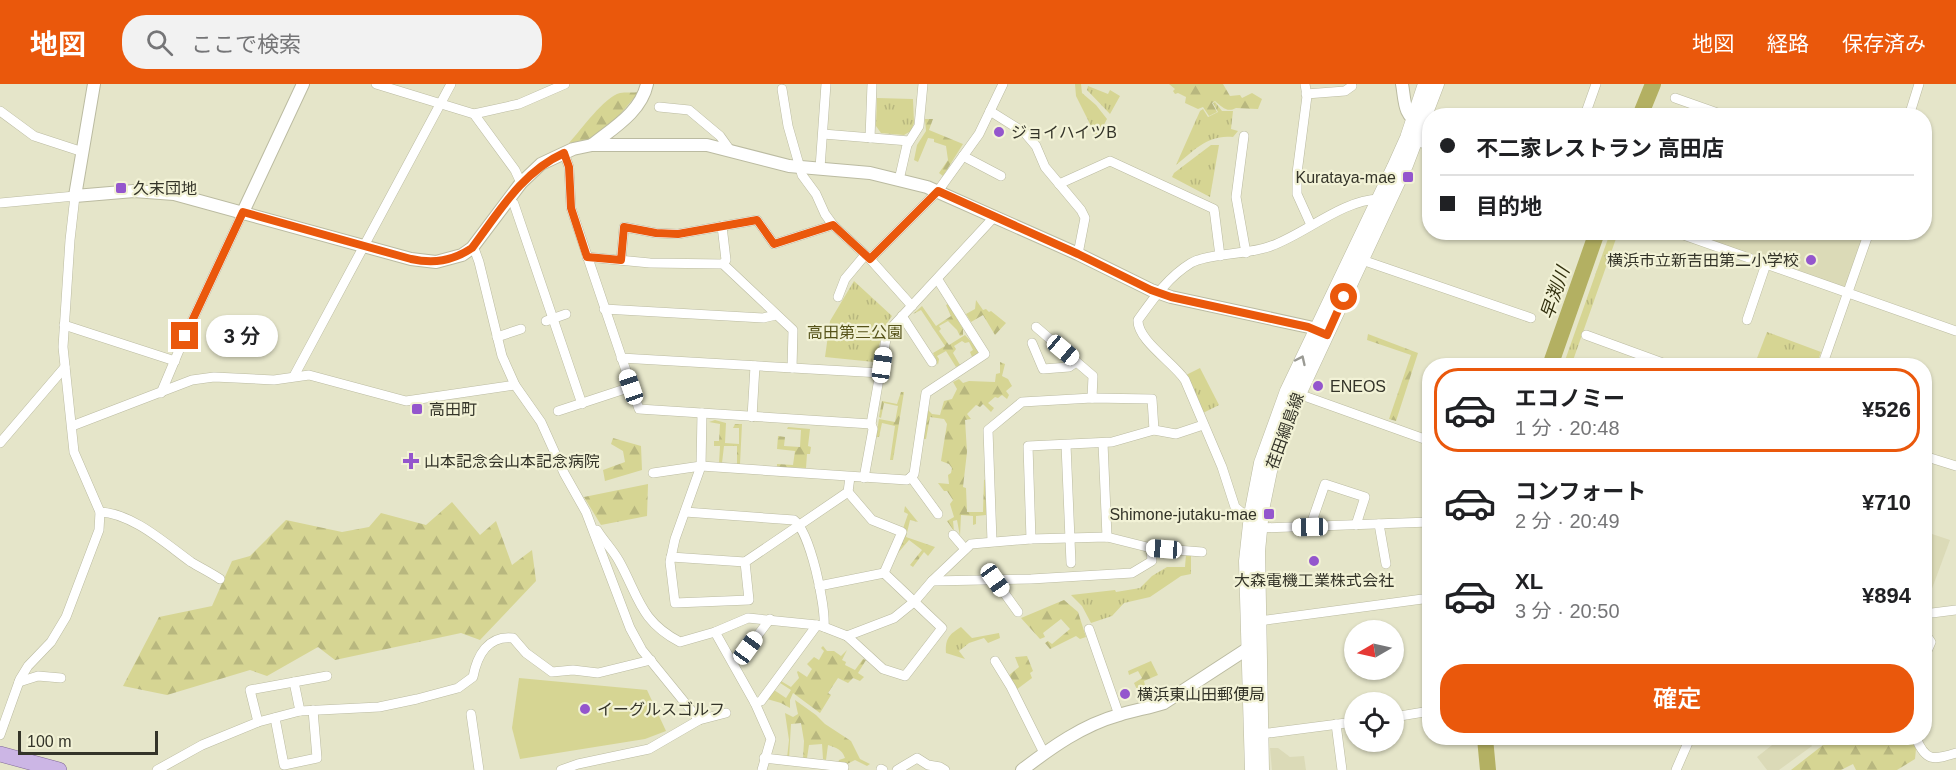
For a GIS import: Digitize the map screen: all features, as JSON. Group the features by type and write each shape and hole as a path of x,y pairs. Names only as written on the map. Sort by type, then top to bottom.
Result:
{"main road":[{"name":"荏田綱島線","path":"1321,332 1362,260 1418,141 1418,122 1425,84"},
{"name":"荏田綱島線","path":"1425,108 1437,84"},
{"name":"荏田綱島線","path":"1418,122 1422,114"},
{"name":"荏田綱島線","path":"1262,770 1261,734 1245,571 1251,515 1262,457 1321,332 1379,199 1418,141"},
{"name":"荏田綱島線","path":"1252,770 1253,649 1259,621 1260,528 1265,491 1293,392"},
{"path":"0,754 59,770"}],"street":[{"path":"0,735 19,682 28,666 51,642 66,617 99,530 100,512 74,452 63,347 75,196 94,84"},
{"path":"161,393 303,84"},
{"path":"376,84 474,114 519,104 565,84"},
{"path":"294,376 451,84"},
{"path":"592,145 636,108 642,100 647,84"},
{"path":"820,168 826,84"},
{"path":"870,138 872,84"},
{"path":"899,180 907,145 919,126 923,84"},
{"path":"838,297 845,279 938,191 979,134 1003,84"},
{"path":"1402,84 1406,112 1418,122"},
{"path":"1587,108 1596,84"},
{"path":"1912,108 1919,84"},
{"path":"1311,225 1297,194 1305,89 1346,91 1352,86"},
{"path":"782,89 788,126 799,167 816,194 825,214 912,306"},
{"path":"1675,98 1703,108"},
{"path":"659,107 689,110 720,136 730,150"},
{"path":"0,111 34,136 82,152"},
{"path":"990,111 1025,133 1036,146 1045,167 1081,210 1085,219 1078,254"},
{"path":"474,114 515,170 521,183"},
{"path":"823,134 909,141"},
{"path":"1244,136 1236,197 1246,253"},
{"path":"0,203 134,191 155,192 191,197 428,262 454,258 472,248 521,183 541,164 564,153 592,145 707,145 766,161 799,167 870,173 938,191 1171,297 1321,332"},
{"path":"564,153 569,167 571,208 639,409 870,424"},
{"path":"963,156 1001,176"},
{"path":"1059,184 1110,161 1214,209 1220,256"},
{"path":"509,199 514,204 550,319 582,404"},
{"path":"1251,515 1240,512 1235,507 1222,467 1179,371 1140,330 1138,320 1158,292 1194,261 1246,253 1272,246 1361,201 1379,199"},
{"path":"864,478 873,429 870,424 886,339 892,327 995,216"},
{"path":"621,260 624,227 656,233 678,234 757,220 774,244 833,225"},
{"path":"722,226 726,260 723,264"},
{"path":"1698,240 1956,330"},
{"path":"1825,358 1866,240"},
{"path":"472,248 475,251 502,356 515,385 538,417 564,473 586,512 618,559 638,601 659,630 680,642 715,632 748,618 820,626 847,636 883,669 905,676 942,628 884,573"},
{"path":"587,257 650,263 723,264 793,330 792,368"},
{"path":"1362,260 1531,318"},
{"path":"1747,320 1766,264"},
{"path":"653,473 701,466 907,480 914,474 926,393 985,354 938,280"},
{"path":"591,306 603,305 763,318 776,315"},
{"path":"550,319 566,314"},
{"path":"902,316 932,362"},
{"path":"64,325 175,361"},
{"path":"1036,327 1093,376 1092,398"},
{"path":"497,337 521,329"},
{"path":"1586,335 1649,358"},
{"path":"1032,343 1044,369 1068,368 1076,362"},
{"path":"621,358 881,373"},
{"path":"752,417 755,366"},
{"path":"0,443 65,368"},
{"path":"72,426 192,380 214,377 274,380 309,375 406,401 515,385"},
{"path":"558,411 631,387"},
{"path":"1293,392 1422,438"},
{"path":"992,541 988,430 1022,402 1092,398 1152,399 1154,430"},
{"path":"702,413 701,466 671,557 675,603 749,600 745,562"},
{"path":"1031,539 1028,446 1112,442 1154,430 1176,434 1203,426"},
{"path":"1102,443 1107,537"},
{"path":"1066,445 1071,563"},
{"path":"1932,458 1956,466"},
{"path":"850,477 848,492 872,520 902,532 884,573"},
{"path":"911,477 938,514"},
{"path":"1310,527 1325,484 1365,497 1356,525"},
{"path":"671,557 745,562 848,492"},
{"path":"100,512 107,512 139,525 194,564 220,579"},
{"path":"586,512 630,628 642,650 699,720"},
{"path":"685,512 794,520 800,524 812,556 824,620 761,701 755,703"},
{"path":"1260,528 1422,522"},
{"path":"1379,524 1386,564"},
{"path":"953,535 965,549"},
{"path":"847,636 894,618 915,601 932,581 971,544 992,541 1107,537 1151,548 1202,552"},
{"path":"932,581 1031,579 1132,573 1152,561 1151,548"},
{"path":"819,586 884,573"},
{"path":"995,580 1018,612"},
{"path":"1259,621 1422,599"},
{"path":"1932,613 1956,610"},
{"path":"732,660 748,648 770,619"},
{"path":"1089,629 1119,715"},
{"path":"715,632 755,703 771,739 762,770"},
{"path":"157,770 202,745 258,722 300,711 379,707 458,688 473,677 477,659 483,649 504,637 513,638 526,653 552,672 573,670 598,673 651,660"},
{"path":"1022,770 1074,734 1119,715 1164,703 1253,649"},
{"path":"995,661 1011,687 1044,753"},
{"path":"19,682 38,676 61,678"},
{"path":"258,722 250,690 327,676"},
{"path":"294,682 300,711"},
{"path":"275,718 284,765 296,763 318,758 313,710"},
{"path":"1404,715 1422,712"},
{"path":"561,770 578,764 649,749 699,720 726,713"},
{"path":"471,714 479,770"},
{"path":"1261,734 1344,723"},
{"path":"1336,724 1342,770"},
{"path":"1676,770 1686,745"},
{"path":"1920,745 1929,757 1938,758 1956,753"},
{"path":"764,758 844,767 843,770"},
{"path":"897,770 917,758 928,765 945,770"}],"shaded area":[{"name":"横浜市立新吉田第二小学校","path":"1708,240 1862,240 1845,288"},
{"path":"1932,534 1950,540 1932,589"},
{"path":"1772,745 1812,746 1779,770 1767,770 1757,757"},
{"path":"1270,748 1278,748 1290,757 1304,756 1306,770 1272,770"}],"green space":[{"path":"1075,84 1081,84 1082,93 1107,119 1097,138 1076,96"},
{"path":"1169,84 1223,84 1230,96 1240,95 1242,98 1252,93 1262,99 1258,109 1227,110 1215,101 1212,103 1217,112 1209,116 1203,107 1198,109 1185,103 1186,97 1175,94 1173,91 1175,89"},
{"path":"1088,86 1108,94 1110,90 1120,96 1110,114 1087,90"},
{"path":"639,92 599,139 569,143 607,101 620,93"},
{"path":"877,98 913,99 914,123 911,131 904,135 881,133 876,126"},
{"path":"1215,102 1222,111 1233,111 1231,129 1238,131 1233,137 1216,138 1202,144 1176,165 1200,111 1203,109 1208,117 1218,112 1213,103"},
{"path":"925,119 933,119 929,130 963,144 943,176 939,173 948,160 946,146 934,142 934,139 928,138 918,162 914,160 917,145 926,131"},
{"path":"1211,145 1219,145 1210,197 1172,177 1174,173"},
{"path":"1608,240 1616,240 1574,358 1566,358"},
{"name":"高田第三公園","path":"854,281 892,316 885,326 874,362 825,357 830,321"},
{"path":"976,300 983,310 991,311 1006,323 995,335 983,315 971,322 966,314 975,309"},
{"path":"948,304 963,329 963,335 960,336 948,321 939,326 941,329 939,331 949,345 965,335 979,350 978,355 972,357 970,352 973,350 969,342 962,341 954,346 956,349 953,353 960,365 956,367 946,351 937,356 938,365 933,353 945,346 921,310 913,314 922,306 936,326 951,316 946,305"},
{"path":"1767,332 1821,352 1819,358 1757,358"},
{"path":"1368,334 1418,353 1396,421 1389,419 1411,355 1367,340"},
{"path":"1000,362 1005,364 1002,376 1008,379 1012,386 1006,391 1009,395 1007,399 1002,395 995,397 988,403 994,408 991,412 983,404 980,407 976,405 967,414 971,419 965,420 967,452 963,487 966,488 967,512 983,512 984,480 986,479 986,515 976,516 976,524 973,525 973,516 961,515 960,536 957,520 953,521 954,531 947,521 954,517 950,504 953,500 938,483 949,484 948,475 952,468 941,461 947,424 944,419 930,417 926,439 923,439 928,410 932,414 940,415 944,401 952,399 957,389 953,382 959,379 963,383 969,381 995,382 996,374 1000,373"},
{"path":"1200,368 1219,405 1203,413 1186,375"},
{"path":"901,392 904,392 893,460 890,460 895,426 882,423 879,437 876,437 879,419 895,422 898,406 884,403 881,418 879,417 882,401 897,404"},
{"path":"715,420 726,423 725,443 739,444 739,428 733,428 735,424 742,424 740,464 737,464 737,446 724,446 722,463 719,463 720,446 714,446 714,441 719,441 720,424 709,422"},
{"path":"788,427 810,429 808,446 811,447 810,454 807,454 806,468 777,467 777,464 793,465 795,451 777,449 778,436 785,437 784,446 800,447 801,430 787,429"},
{"path":"613,438 641,446 642,470 605,481 603,470 625,462 623,451 611,444"},
{"path":"648,484 647,516 601,525 584,497"},
{"path":"452,502 480,535 496,521 512,565 532,550 536,581 480,640 461,633 335,660 318,647 267,676 250,670 167,695 123,686 159,617 212,606 232,561 250,556 286,520 342,532 369,527 381,513 426,525"},
{"path":"905,506 918,522 910,520 906,537 935,547 928,556 924,552 913,567 910,565 922,550 909,540 892,560 908,514 904,512"},
{"path":"1186,554 1191,554 1191,574 1181,576 1150,597 1124,603 1112,616 1091,623 1082,606 1071,595 1140,588 1152,576 1167,567 1185,567"},
{"path":"1064,600 1078,612 1086,637 1080,639 1076,636 1050,649 1045,643 1048,641 1052,644 1070,629 1061,619 1043,633 1045,637 1040,639 1021,618"},
{"path":"961,627 972,638 999,633 1000,638 988,643 984,638 969,643 959,651 965,659 946,653 949,637"},
{"path":"823,646 827,651 834,651 841,656 847,650 842,660 846,662 845,665 855,670 863,659 866,660 858,673 864,677 860,681 853,678 848,683 838,678 828,693 831,695 820,713 793,693 790,708 767,699 774,690 786,698 791,690 777,681 791,687 799,678 798,671 807,677 812,669 807,664 814,657 819,660 824,651 821,648"},
{"path":"1027,656 1033,671 1030,673 1032,678 1016,690 1008,676 1019,667 1015,657"},
{"path":"1151,661 1158,675 1144,681 1146,689 1139,694 1134,683 1142,678 1138,671 1129,675 1128,671"},
{"name":"イーグルスゴルフ","path":"519,678 647,690 666,731 645,739 520,759 512,728"},
{"path":"795,700 851,741 860,759 870,764 867,766 855,760 845,765 838,763 839,760 845,758 844,755 838,749 828,745 826,760 823,759 822,744 809,745 807,758 803,758 804,741 801,723 791,724 789,759 787,758 789,740 785,713 793,717 798,714"},
{"path":"1823,745 1914,745 1916,749 1915,759 1897,770 1856,770 1853,764 1841,770 1791,770"}],"waterway":[{"name":"早渕川","path":"1643,108 1653,84"},
{"name":"早渕川","path":"1553,358 1594,240"},
{"name":"早渕川","path":"1486,745 1488,770"}],"place":[{"name":"ジョイハイツB","path":"999,132"},
{"name":"Kurataya-mae","path":"1408,177"},
{"name":"久末団地","path":"121,188"},
{"name":"横浜市立新吉田第二小学校","path":"1811,260"},
{"name":"ENEOS","path":"1318,386"},
{"name":"高田町","path":"417,409"},
{"name":"山本記念会山本記念病院","path":"411,461"},
{"name":"Shimone-jutaku-mae","path":"1269,514"},
{"name":"大森電機工業株式会社","path":"1314,561"},
{"name":"横浜東山田郵便局","path":"1125,694"},
{"name":"イーグルスゴルフ","path":"585,709"}],"route":[{"path":"185,336 243,212 411,259 428,262 445,261 462,255 472,248 521,183 541,164 564,153 569,167 571,208 587,257 621,260 624,227 656,233 678,234 757,220 774,244 833,225 870,259 938,191 1078,254 1151,290 1171,297 1308,327 1327,335 1344,297"}]}
